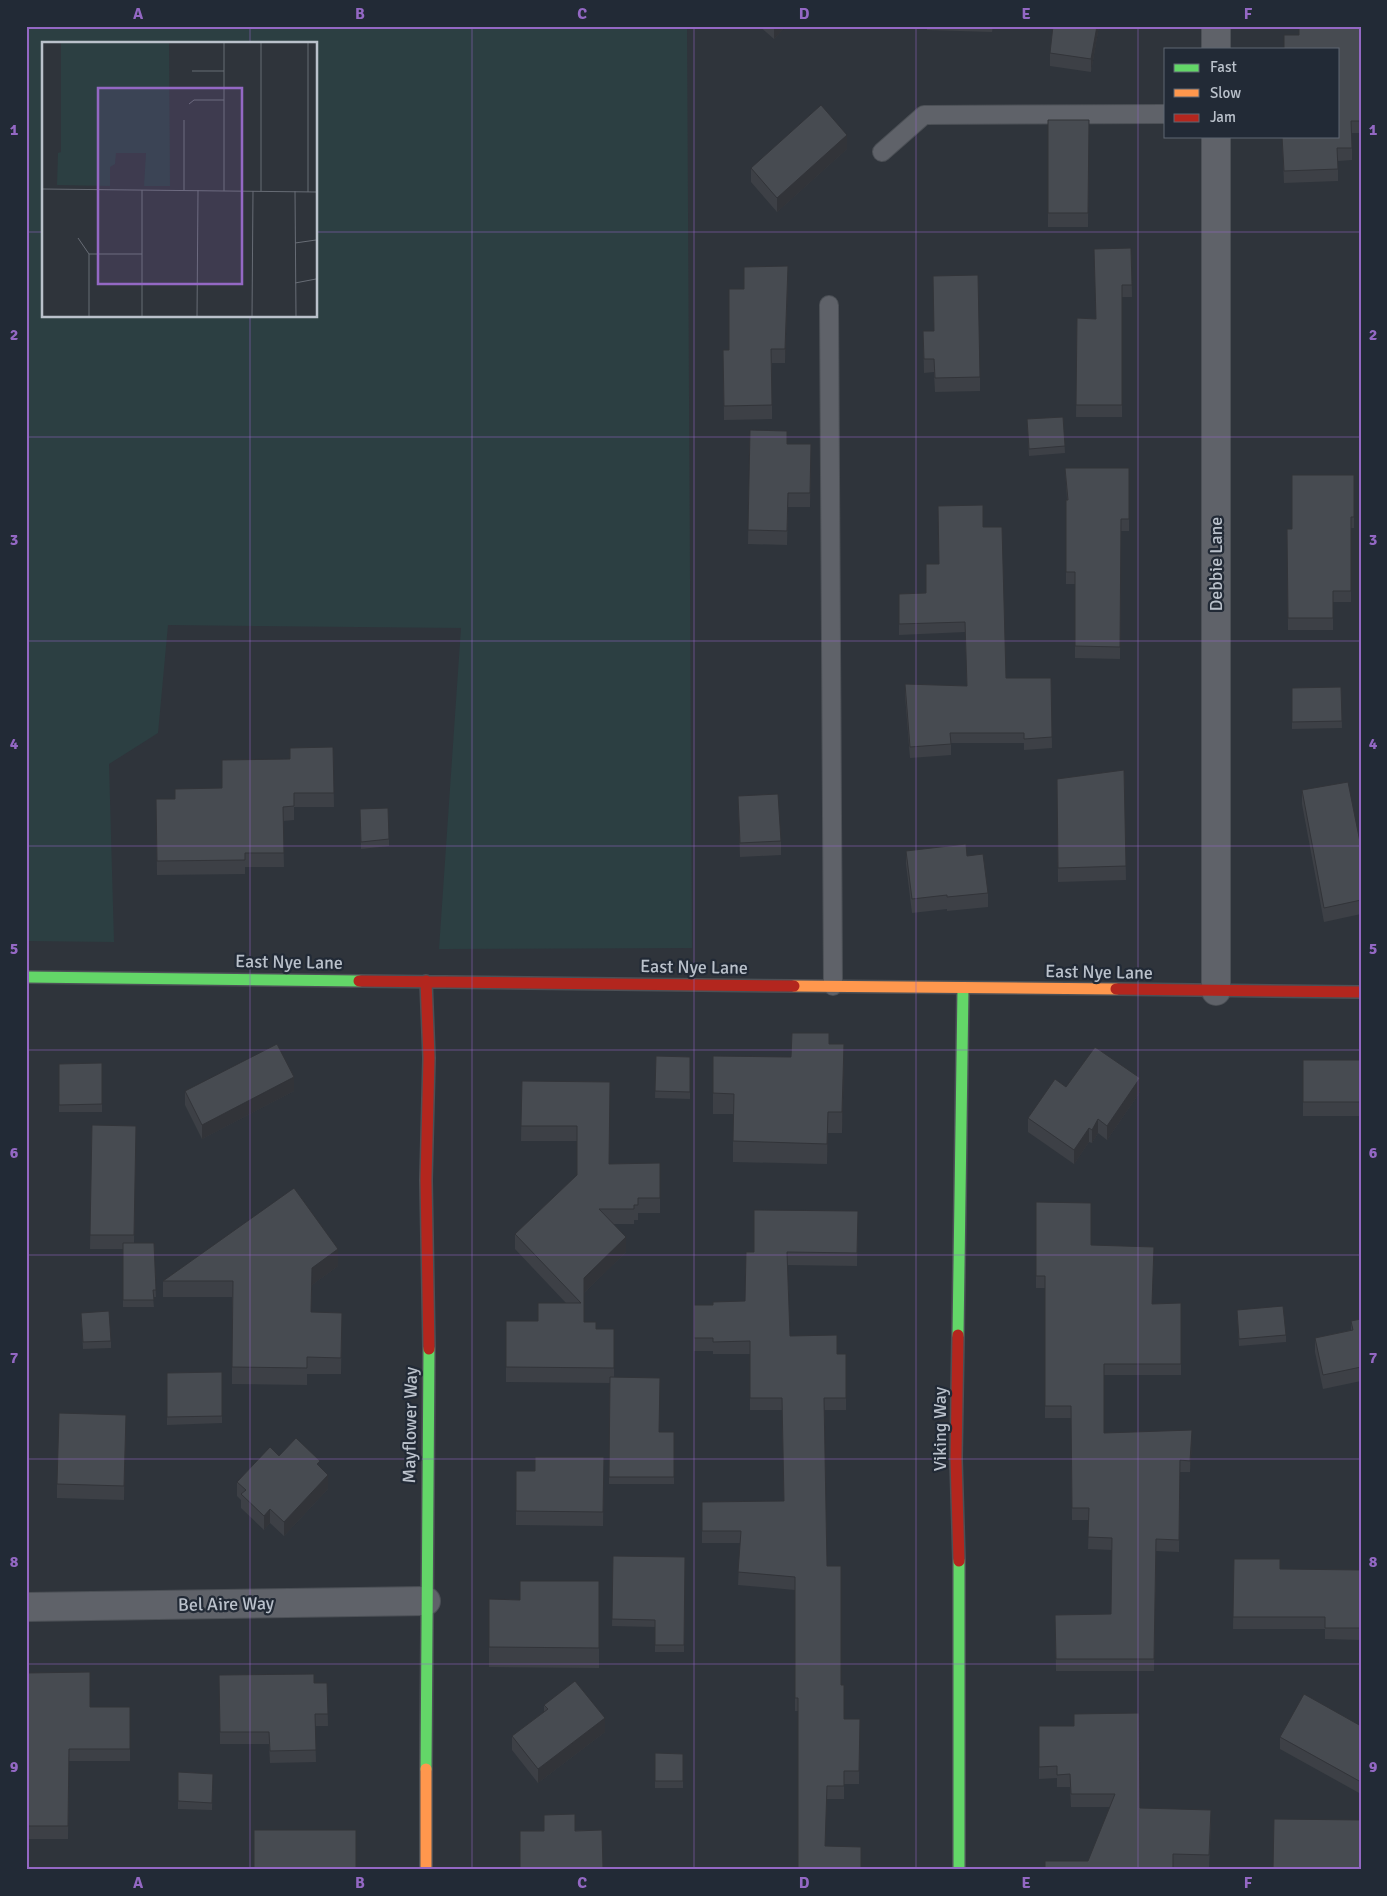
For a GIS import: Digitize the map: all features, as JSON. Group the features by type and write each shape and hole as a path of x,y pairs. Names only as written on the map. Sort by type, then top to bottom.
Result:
{"street":[{"path":"1216,26 1216,48"},
{"name":"Debbie Lane","path":"1216,138 1216,991"},
{"name":"East Nye Lane","path":"26,977 1361,992"},
{"name":"Mayflower Way","path":"426,981 429,1058 426,1180 429,1354 426,1601 426,1870"},
{"name":"Viking Way","path":"959,1870 959,1570 956,1459 963,988"},
{"name":"Bel Aire Way","path":"26,1607 426,1601"}],"lane":[{"path":"882,152 924,115 1164,114"},
{"path":"829,305 833,986"}],"shaded area":[{"path":"26,26 687,26 692,948 439,949 461,628 168,625 158,733 109,764 114,942 26,941"}],"building":[{"path":"1053,26 1097,26 1091,59 1050,53"},
{"path":"1299,26 1361,26 1361,121 1351,121 1352,148 1337,148 1338,169 1284,171 1282,138 1340,138 1340,48 1284,48 1284,35 1299,35"},
{"path":"821,105 847,135 777,198 751,168"},
{"path":"1048,120 1089,120 1088,213 1048,213"},
{"path":"1131,248 1132,285 1122,285 1122,405 1076,405 1077,318 1096,319 1094,249"},
{"path":"788,266 785,349 771,349 772,405 724,406 723,350 729,350 729,289 744,289 744,267"},
{"path":"978,275 980,377 935,378 934,359 924,359 923,331 934,331 933,276"},
{"path":"1063,417 1065,446 1029,449 1027,419"},
{"path":"750,430 787,431 787,444 811,444 810,493 788,493 787,531 748,530"},
{"path":"1065,468 1129,468 1129,519 1121,519 1120,647 1075,646 1075,572 1066,572 1066,500 1068,500"},
{"path":"1292,475 1354,475 1354,517 1351,517 1351,591 1333,591 1333,618 1288,618 1287,529 1292,529"},
{"path":"983,505 983,527 1002,527 1006,678 1051,678 1052,737 1024,739 1024,733 950,733 951,744 910,747 905,684 967,686 965,622 899,624 899,594 926,593 926,564 939,564 938,506"},
{"path":"1341,687 1342,721 1292,722 1292,688"},
{"path":"333,747 334,793 294,793 294,806 283,807 284,853 245,853 245,860 157,861 156,799 175,799 175,789 222,788 222,760 290,759 290,748"},
{"path":"1124,770 1126,866 1058,868 1057,779"},
{"path":"1348,782 1361,847 1361,900 1324,908 1302,790"},
{"path":"778,794 781,841 740,843 738,796"},
{"path":"388,808 389,839 361,842 360,809"},
{"path":"966,844 967,856 983,854 988,893 912,899 906,851"},
{"path":"792,1033 829,1033 829,1044 844,1044 842,1112 828,1112 827,1144 733,1141 734,1094 713,1093 713,1056 791,1057"},
{"path":"277,1044 294,1077 202,1125 185,1091"},
{"path":"1095,1047 1140,1078 1107,1126 1098,1119 1092,1130 1089,1128 1074,1150 1028,1118 1055,1079 1066,1087"},
{"path":"656,1056 690,1057 690,1092 655,1091"},
{"path":"1303,1060 1361,1060 1361,1102 1303,1102"},
{"path":"102,1063 102,1104 59,1105 59,1064"},
{"path":"522,1081 610,1082 609,1164 660,1163 660,1198 638,1198 638,1205 634,1205 634,1209 599,1209 626,1237 584,1278 584,1322 596,1322 596,1329 614,1329 614,1368 506,1367 506,1321 538,1321 538,1303 581,1303 515,1234 577,1175 577,1126 521,1126"},
{"path":"92,1125 136,1126 134,1235 90,1235"},
{"path":"294,1188 338,1249 312,1268 311,1312 342,1313 341,1358 307,1357 307,1368 232,1367 233,1281 163,1281"},
{"path":"1036,1202 1091,1203 1091,1245 1154,1247 1152,1304 1181,1303 1181,1364 1104,1364 1104,1433 1192,1430 1190,1461 1180,1460 1179,1540 1156,1539 1154,1659 1056,1659 1055,1615 1111,1614 1112,1538 1088,1537 1089,1508 1072,1508 1071,1406 1045,1406 1045,1276 1036,1276"},
{"path":"754,1210 858,1211 857,1253 787,1252 790,1336 837,1335 837,1354 846,1354 846,1398 824,1398 827,1566 841,1566 841,1685 844,1685 844,1719 860,1719 859,1771 844,1771 844,1786 827,1786 825,1846 861,1847 861,1870 798,1870 798,1698 795,1698 795,1577 738,1572 741,1531 702,1531 702,1502 784,1501 782,1398 750,1398 750,1341 713,1342 713,1338 694,1338 694,1305 713,1305 713,1302 745,1301 746,1252 754,1252"},
{"path":"123,1243 154,1243 156,1290 153,1290 154,1300 123,1300"},
{"path":"1283,1306 1286,1335 1239,1339 1237,1310"},
{"path":"109,1311 111,1341 83,1342 81,1313"},
{"path":"1361,1319 1361,1367 1323,1375 1315,1338 1353,1330 1351,1321"},
{"path":"222,1372 222,1416 167,1417 167,1373"},
{"path":"610,1377 660,1378 659,1432 674,1432 674,1477 609,1477"},
{"path":"59,1413 126,1415 124,1486 57,1484"},
{"path":"296,1438 320,1461 317,1464 328,1475 284,1522 270,1509 264,1516 241,1494 246,1490 237,1482 270,1447 279,1456"},
{"path":"535,1457 604,1457 603,1512 516,1511 516,1471 535,1471"},
{"path":"613,1556 685,1557 684,1645 655,1645 655,1620 612,1619"},
{"path":"1234,1559 1280,1559 1280,1569 1361,1570 1361,1628 1325,1628 1325,1617 1233,1617"},
{"path":"520,1581 599,1581 599,1648 489,1647 489,1599 520,1600"},
{"path":"90,1672 90,1707 130,1707 130,1749 69,1749 68,1826 26,1826 26,1673"},
{"path":"314,1674 314,1683 327,1683 328,1714 315,1714 316,1750 270,1751 269,1732 220,1732 219,1675"},
{"path":"575,1681 605,1718 538,1769 512,1736 548,1709 544,1705"},
{"path":"1304,1694 1361,1726 1361,1782 1280,1737"},
{"path":"1139,1713 1140,1808 1211,1810 1209,1855 1173,1854 1173,1870 1045,1870 1045,1861 1088,1861 1115,1794 1071,1794 1070,1774 1057,1775 1057,1766 1039,1767 1039,1726 1074,1726 1074,1714"},
{"path":"655,1753 683,1754 683,1781 655,1781"},
{"path":"178,1772 213,1774 212,1803 178,1801"},
{"path":"575,1814 575,1831 602,1830 603,1869 520,1869 520,1831 544,1831 544,1815"},
{"path":"1274,1819 1361,1820 1361,1870 1273,1870"},
{"path":"254,1830 356,1830 356,1870 254,1870"}],"traffic: fast":[{"path":"26,977 359,981"},
{"path":"958,1335 963,988"},
{"path":"426,1769 429,1349"},
{"path":"959,1561 959,1870"}],"traffic: slow":[{"path":"794,986 1116,989"},
{"path":"426,1769 426,1870"}],"traffic: jam":[{"path":"359,981 794,986"},
{"path":"426,981 429,1058 426,1180 429,1349"},
{"path":"1116,989 1361,992"},
{"path":"958,1335 956,1459 959,1561"}]}
